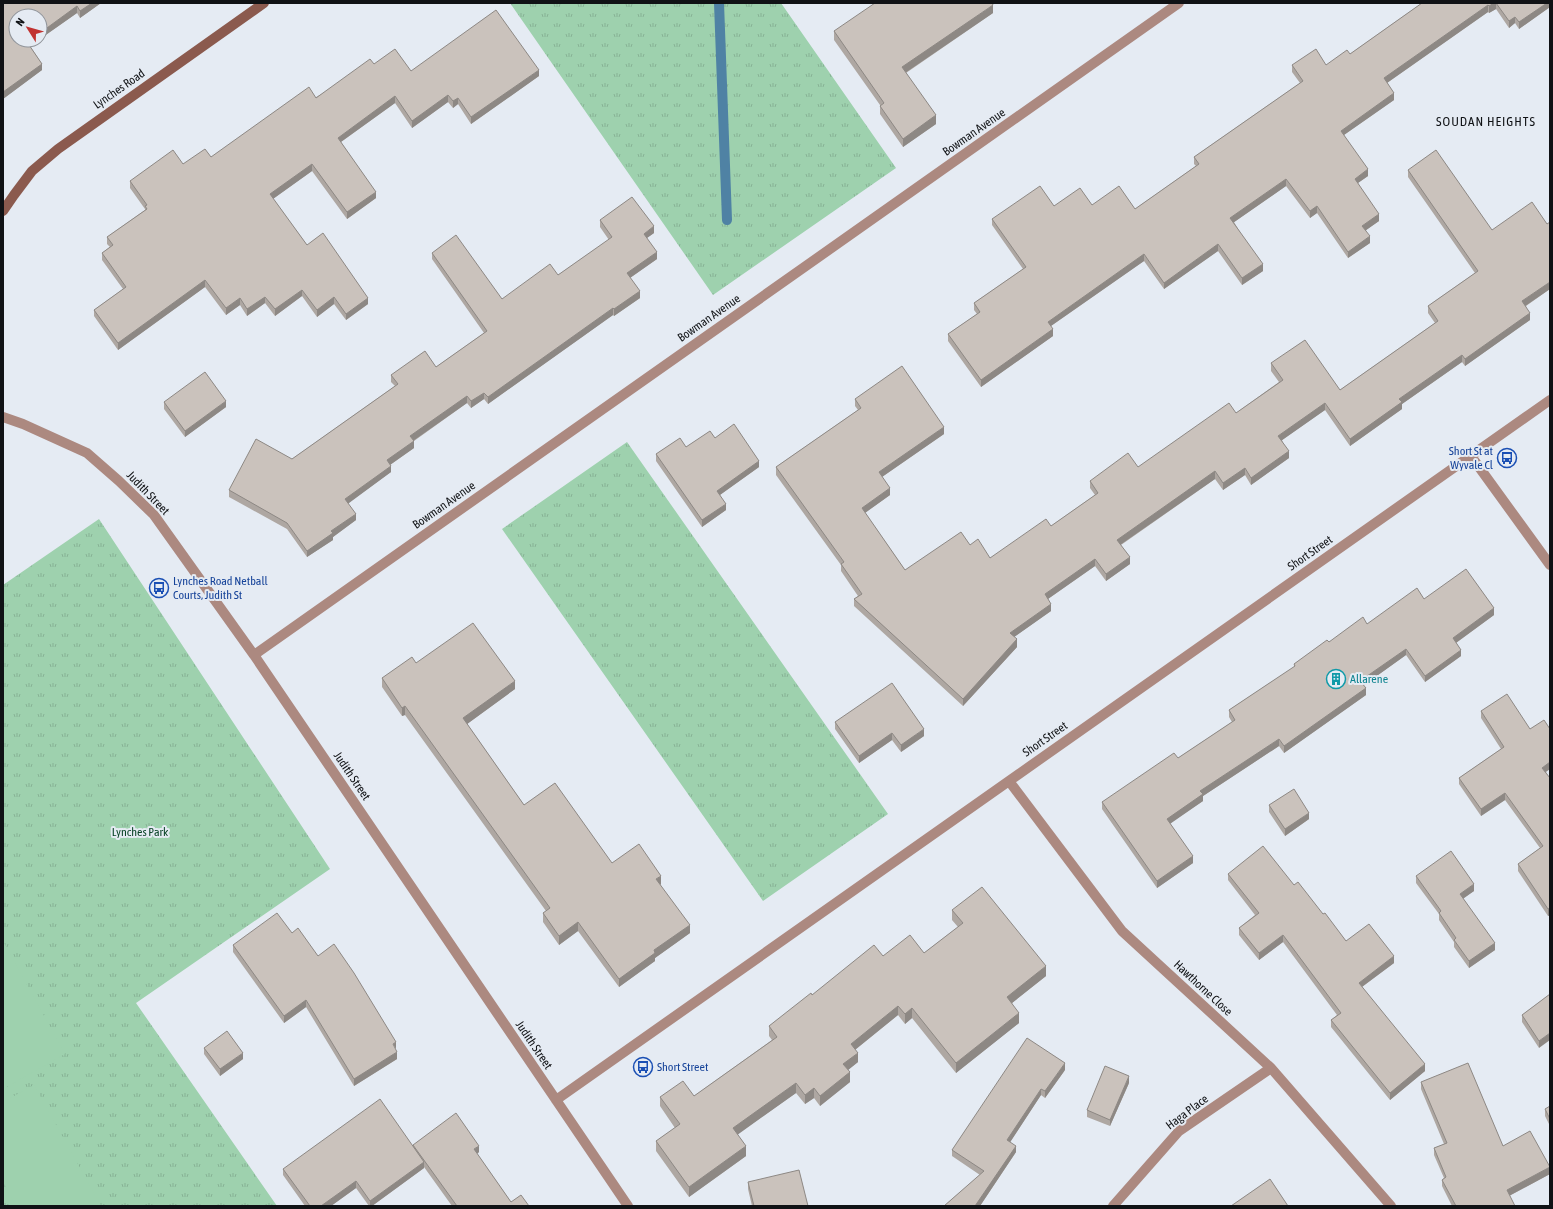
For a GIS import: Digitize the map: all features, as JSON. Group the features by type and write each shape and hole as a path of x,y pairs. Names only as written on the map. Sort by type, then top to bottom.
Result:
{"street":[{"name":"Lynches Road","path":"3,211 32,171 58,149 264,3"},
{"name":"Bowman Avenue","path":"254,655 1179,3"},
{"name":"Short Street","path":"556,1100 1550,400"},
{"name":"Judith Street","path":"3,417 23,424 87,453 154,515 254,655 628,1206"},
{"path":"1471,456 1550,565"},
{"name":"Hawthorne Close","path":"1009,781 1122,931 1271,1068 1391,1206"},
{"name":"Haga Place","path":"1113,1206 1179,1131 1271,1068"}],"green space":[{"path":"510,3 781,3 896,168 713,295"},
{"path":"627,442 888,814 763,901 502,529"},
{"name":"Lynches Park","path":"99,519 330,869 136,1003 277,1206 3,1206 3,585"},
{"path":"3,941 65,1054 3,1089"},
{"path":"34,1085 101,1206 16,1206 3,1182 3,1102"}],"building":[{"path":"3,3 92,3 80,11 77,6 48,27 48,8 8,8 8,48 31,48 42,64 3,92"},
{"path":"875,3 992,3 993,5 902,67 936,115 903,139 880,106 884,103 834,31"},
{"path":"1422,3 1494,3 1489,6 1488,5 1384,78 1394,93 1341,131 1368,169 1355,179 1379,214 1362,226 1370,236 1348,252 1317,206 1310,211 1286,179 1230,218 1263,264 1242,278 1218,244 1164,283 1144,254 1048,322 1053,329 981,380 948,334 980,312 974,303 1026,267 992,219 1040,186 1054,206 1080,188 1092,205 1119,186 1135,209 1199,164 1194,157 1303,81 1292,65 1316,49 1326,65 1347,50 1350,54"},
{"path":"1496,3 1547,3 1519,22 1515,17 1509,21"},
{"path":"496,10 539,70 471,117 458,98 453,101 448,95 412,121 395,96 338,138 376,192 347,212 312,164 270,194 307,245 323,233 368,298 346,314 334,297 317,310 302,290 275,309 265,297 247,309 240,298 226,308 205,280 118,343 94,310 126,287 102,253 113,245 107,237 147,209 145,206 147,205 130,181 173,150 183,164 205,149 211,157 309,87 316,98 370,59 374,64 395,49 411,71"},
{"path":"1436,150 1492,230 1532,202 1547,224 1550,222 1550,282 1522,301 1530,313 1465,359 1462,355 1399,399 1402,402 1350,439 1325,403 1278,436 1289,451 1251,478 1245,468 1223,483 1215,471 1117,540 1130,557 1106,574 1095,559 1045,594 1051,604 1010,633 1017,639 963,699 854,599 862,594 841,564 844,562 776,467 861,408 855,399 902,366 944,427 879,472 890,488 862,508 905,570 961,532 970,545 978,539 990,558 1046,519 1051,526 1098,493 1090,481 1128,453 1138,467 1229,403 1236,413 1283,380 1271,363 1305,340 1340,390 1438,321 1428,306 1478,271 1408,170"},
{"path":"632,197 654,226 644,234 657,252 627,273 640,291 614,309 613,308 488,397 484,393 471,401 467,396 410,436 414,441 387,460 391,466 345,499 356,514 331,531 333,533 307,551 287,523 229,490 256,439 292,459 398,384 391,375 425,351 436,367 487,331 432,253 456,235 502,299 550,264 558,275 612,237 600,220"},
{"path":"205,372 226,401 185,431 164,402"},
{"path":"734,424 759,461 717,491 726,504 702,520 656,454 680,438 686,447 710,431 715,438"},
{"path":"1466,569 1494,608 1453,638 1461,650 1425,676 1406,649 1360,681 1366,688 1284,746 1279,739 1200,791 1203,794 1167,819 1193,856 1157,881 1102,802 1174,753 1178,758 1235,720 1229,710 1295,666 1294,664 1327,640 1329,642 1363,617 1367,624 1417,588 1424,599"},
{"path":"473,623 515,681 463,718 524,805 555,783 612,863 639,844 661,876 656,879 690,925 654,950 655,953 619,979 578,922 559,936 543,913 550,908 405,706 402,708 382,678 412,657 416,663"},
{"path":"892,683 924,729 901,745 892,733 859,756 835,722"},
{"path":"1507,694 1530,729 1544,720 1550,729 1550,762 1542,768 1550,778 1550,908 1548,909 1518,864 1543,846 1505,793 1481,809 1459,778 1504,747 1481,711"},
{"path":"1294,789 1309,813 1285,829 1269,805"},
{"path":"1263,846 1294,885 1298,882 1323,914 1325,913 1346,941 1369,924 1394,956 1359,983 1425,1064 1390,1093 1331,1020 1341,1013 1283,935 1259,953 1239,928 1259,913 1228,874"},
{"path":"1451,851 1474,884 1460,894 1495,943 1469,961 1454,940 1456,938 1439,913 1441,911 1416,876"},
{"path":"982,887 1046,966 1007,997 1019,1013 956,1063 912,1008 905,1014 898,1006 851,1044 858,1053 843,1064 850,1072 820,1096 814,1088 805,1095 796,1083 733,1128 746,1146 689,1187 656,1141 680,1124 660,1097 683,1081 694,1096 777,1037 769,1026 811,993 812,995 874,945 883,956 910,935 924,953 963,923 952,910"},
{"path":"277,913 292,933 298,928 318,956 334,944 354,973 396,1042 393,1044 397,1052 354,1079 306,1000 284,1016 233,945"},
{"path":"1550,994 1550,1033 1539,1041 1522,1015"},
{"path":"227,1031 243,1053 220,1069 204,1048"},
{"path":"1027,1038 1065,1063 1045,1091 1041,1089 1007,1140 1016,1146 975,1206 944,1206 984,1171 952,1150"},
{"path":"1468,1063 1503,1146 1530,1131 1550,1167 1507,1190 1515,1206 1456,1206 1442,1180 1446,1177 1434,1148 1447,1143 1421,1082"},
{"path":"1105,1066 1129,1076 1110,1120 1087,1110"},
{"path":"380,1099 424,1162 370,1201 356,1181 321,1206 310,1206 283,1169"},
{"path":"1550,1106 1550,1119 1545,1109"},
{"path":"456,1113 479,1146 474,1149 511,1202 521,1195 529,1206 457,1206 413,1145"},
{"path":"799,1170 808,1206 754,1206 748,1182"},
{"path":"1270,1179 1288,1206 1231,1206"}],"waterway":[{"path":"719,3 727,220"}],"place":[{"name":"Short St at Wyvale Cl","path":"1507,458"},
{"name":"Lynches Road Netball Courts, Judith St","path":"159,588"},
{"name":"Allarene","path":"1336,679"},
{"name":"Short Street","path":"643,1067"}],"district":[{"name":"SOUDAN HEIGHTS","path":"1486,121"}]}
